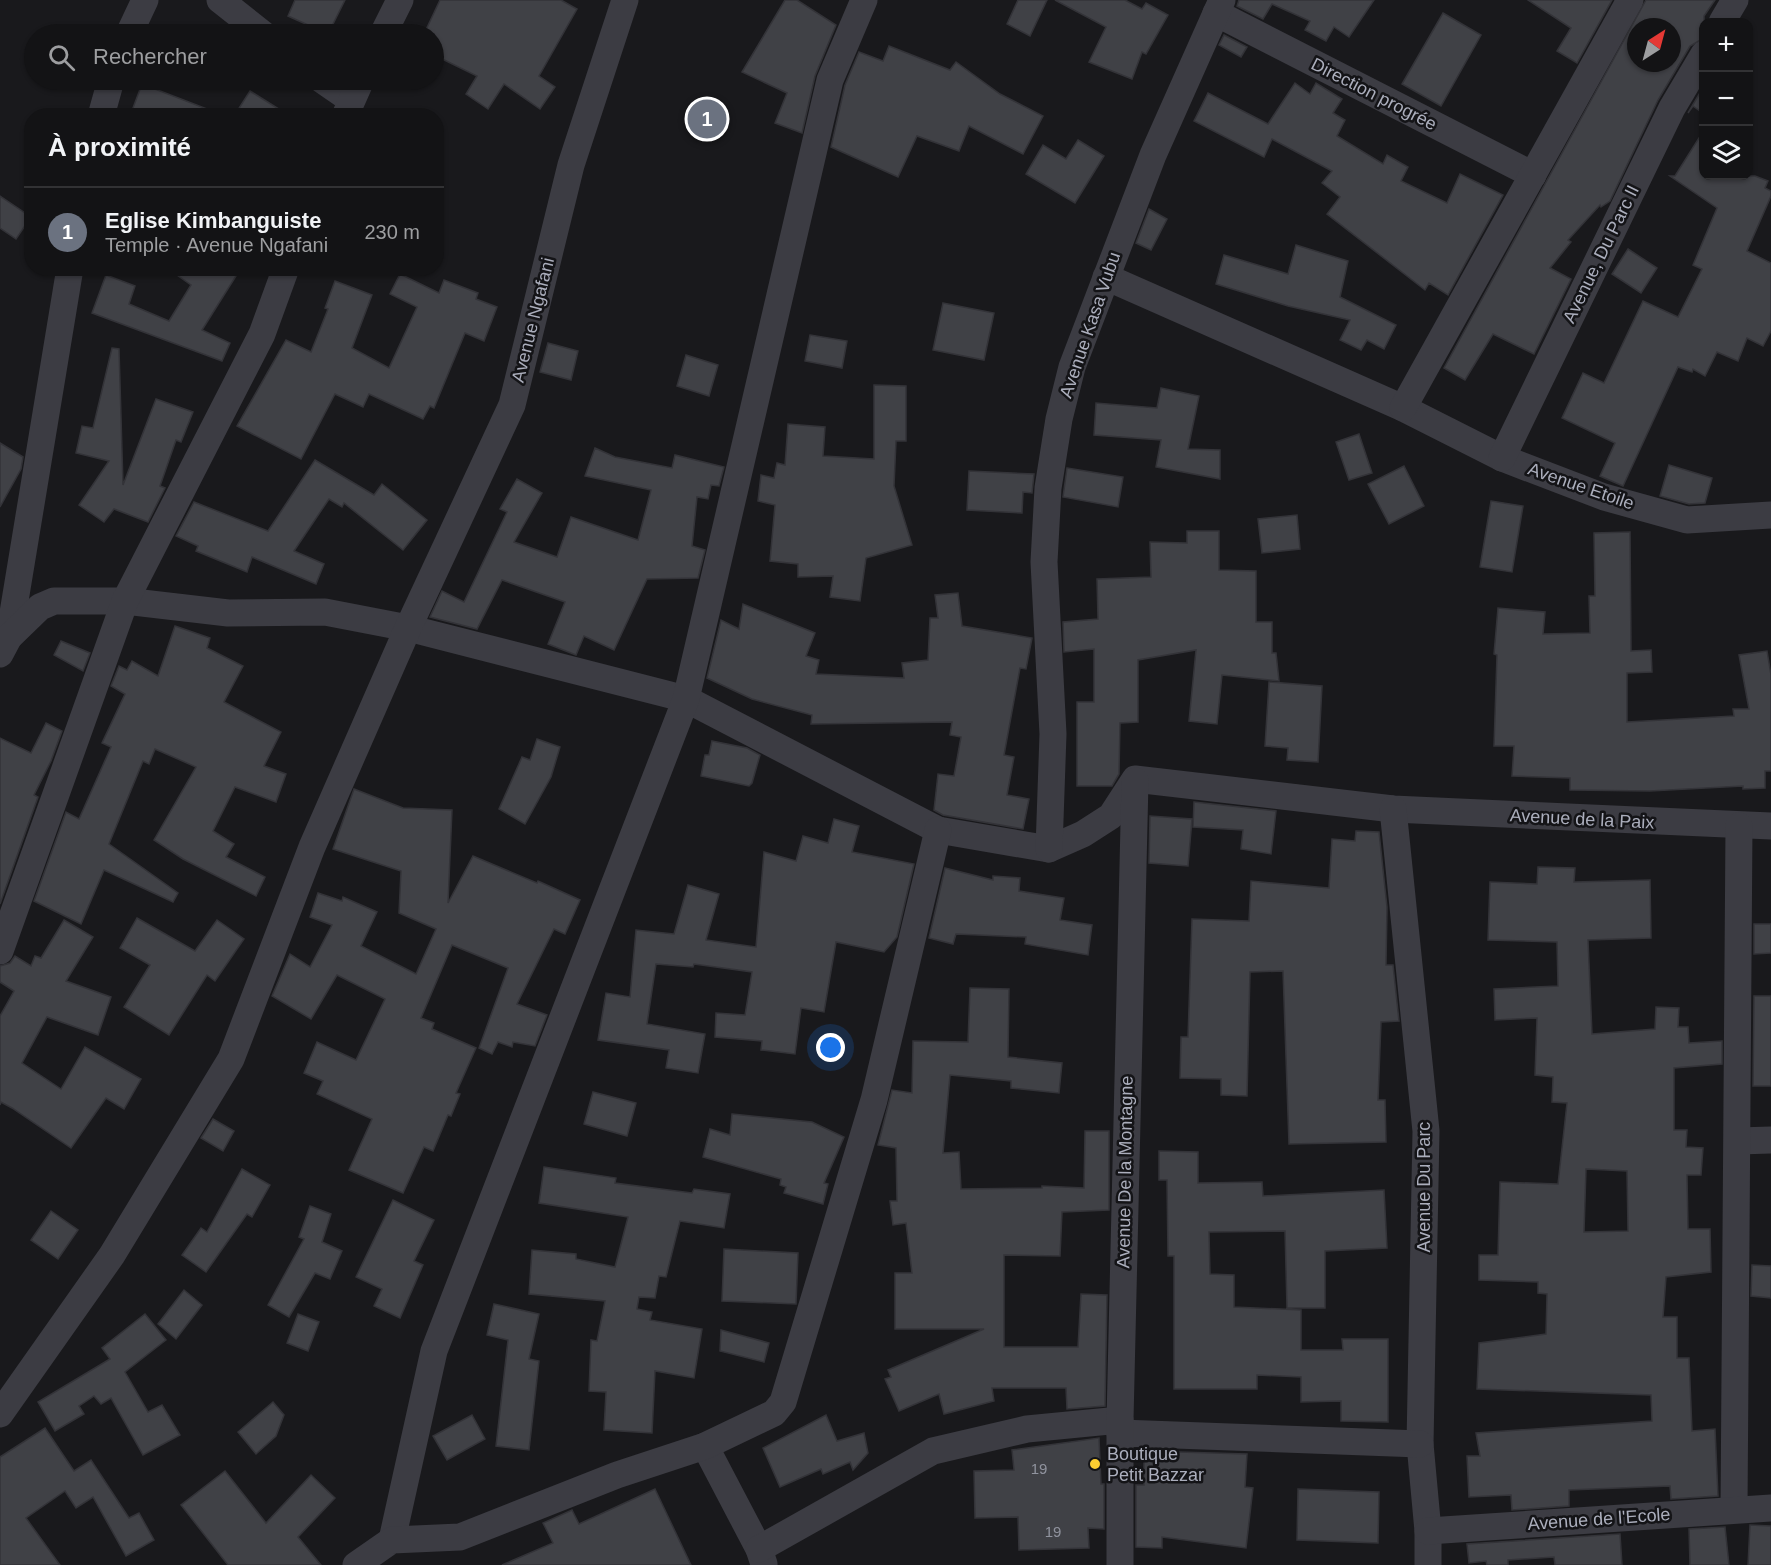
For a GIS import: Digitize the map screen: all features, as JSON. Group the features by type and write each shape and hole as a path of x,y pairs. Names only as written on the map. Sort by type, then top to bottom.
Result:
{"street":[{"path":"134,24 145,0"},
{"path":"220,0 250,24"},
{"path":"388,24 400,0"},
{"name":"Avenue Ngafani","path":"0,1414 112,1255 231,1059 312,847 408,628 512,405 571,165 625,0"},
{"path":"392,1540 434,1351 686,699 830,80 864,0"},
{"path":"1403,408 1630,0"},
{"path":"1724,18 1735,0"},
{"name":"Direction progrée","path":"1219,7 1533,175"},
{"name":"Avenue Kasa Vubu","path":"1049,849 1053,734 1044,562 1048,488 1059,419 1072,367 1153,154 1219,7"},
{"name":"Avenue, Du Parc II","path":"1502,458 1672,108 1699,62"},
{"path":"103,108 108,90"},
{"path":"339,90 352,98"},
{"path":"4,645 69,276"},
{"path":"0,951 125,600 262,334 283,276"},
{"name":"Avenue Etoile","path":"1106,277 1403,408 1502,458 1604,497 1687,520 1771,515"},
{"path":"4,645 40,608 54,601 125,600 228,614 325,612 408,628 686,699 938,830 1049,849 1083,834 1111,816 1135,779"},
{"name":"Avenue de la Paix","path":"1135,779 1393,809 1771,826"},
{"name":"Avenue De la Montagne","path":"1120,1565 1120,1426 1135,779"},
{"name":"Avenue Du Parc","path":"1393,809 1426,1131 1420,1444 1428,1532 1428,1565"},
{"path":"1734,1509 1739,826"},
{"path":"356,1565 392,1540 460,1537 617,1475 705,1446 774,1413 783,1402 790,1388 874,1100 938,830"},
{"path":"1738,1141 1771,1140"},
{"path":"705,1446 762,1557 933,1451 1027,1429 1120,1426 1420,1444"},
{"name":"Avenue de l'Ecole","path":"1428,1532 1771,1508"}],"building":[{"path":"295,0 345,0 333,24 306,24 288,16"},
{"path":"440,0 561,0 577,9 539,76 555,87 540,109 504,84 488,109 466,94 477,76 444,60 444,24 429,24"},
{"path":"785,0 797,0 836,25 815,76 802,133 775,123 787,93 742,72"},
{"path":"1018,0 1047,0 1030,36 1007,24"},
{"path":"1055,0 1125,0 1142,9 1146,3 1168,15 1146,54 1142,52 1132,79 1089,62 1106,27"},
{"path":"1239,0 1374,0 1349,37 1334,27 1326,41 1305,30 1310,21 1272,4 1263,19 1237,6"},
{"path":"1528,0 1612,0 1577,63 1557,51 1571,28"},
{"path":"1646,0 1715,0 1704,18 1699,18 1699,41 1690,46 1681,61 1681,18 1636,18"},
{"path":"1443,13 1481,35 1441,106 1402,84"},
{"path":"1224,35 1247,47 1241,57 1219,45"},
{"path":"1627,35 1627,72 1675,72 1658,100 1610,201 1601,207 1600,205 1568,240 1571,242 1550,268 1571,279 1534,354 1493,334 1465,380 1444,368"},
{"path":"889,46 950,70 956,62 1000,94 1043,116 1023,154 969,126 959,151 917,136 898,177 831,147 845,85 859,52 883,61"},
{"path":"1295,83 1310,94 1316,83 1342,99 1333,113 1345,120 1337,136 1383,164 1387,155 1408,167 1401,181 1447,203 1460,174 1503,195 1448,295 1429,283 1425,290 1327,214 1340,197 1322,183 1332,171 1272,139 1264,157 1194,121 1208,93 1268,124"},
{"path":"140,90 158,90 204,108 133,108"},
{"path":"250,91 277,108 239,108"},
{"path":"1699,94 1699,110 1693,106 1688,113"},
{"path":"1699,138 1699,180 1753,180 1755,176 1768,181 1765,188 1771,191 1771,196 1747,251 1771,263 1771,331 1763,346 1747,338 1738,361 1717,352 1705,376 1693,369 1692,372 1678,367 1623,486 1600,476 1615,443 1562,418 1583,373 1604,383 1643,301 1678,317 1702,269 1693,265 1717,208 1670,176 1675,176"},
{"path":"1078,140 1104,156 1075,203 1026,174 1043,145 1066,159"},
{"path":"0,196 24,212 24,227 16,239 0,228"},
{"path":"1149,209 1167,219 1151,250 1136,243"},
{"path":"1296,245 1348,261 1340,297 1396,325 1384,349 1367,340 1361,350 1340,340 1350,320 1288,306 1216,284 1224,255 1288,274"},
{"path":"1628,249 1657,268 1641,293 1612,274"},
{"path":"106,276 135,286 129,304 169,321 191,285 178,276 236,276 202,330 230,343 222,361 92,313"},
{"path":"399,276 404,276 439,293 444,280 478,293 476,299 497,307 484,341 465,333 434,408 430,406 423,419 369,394 363,407 335,394 301,459 237,426 286,340 311,352 328,309 325,308 335,281 372,295 352,348 389,368 417,307 390,294"},
{"path":"943,303 994,313 984,360 933,350"},
{"path":"810,335 847,341 842,368 805,361"},
{"path":"548,343 578,351 571,380 540,372"},
{"path":"112,348 119,349 123,485 156,399 193,412 181,442 176,440 160,486 165,488 148,522 114,509 104,522 79,505 109,461 76,453 82,426 93,428"},
{"path":"686,355 718,365 709,396 677,386"},
{"path":"874,385 906,386 906,441 896,441 894,486 912,545 866,558 860,601 830,597 833,576 798,577 798,564 770,561 775,505 758,501 761,475 774,478 777,463 785,465 788,424 825,427 823,456 874,459"},
{"path":"1161,388 1199,396 1188,449 1220,450 1220,479 1156,467 1161,440 1094,435 1096,403 1157,408"},
{"path":"1359,434 1372,473 1349,480 1336,442"},
{"path":"0,443 23,457 21,469 0,507"},
{"path":"595,448 615,457 672,468 675,455 724,467 719,486 711,485 708,499 697,497 692,546 705,550 698,578 647,579 614,650 584,636 576,655 548,644 565,602 502,580 477,629 430,617 442,591 464,602 507,512 500,509 517,479 542,493 514,542 557,557 571,517 638,540 651,490 585,476"},
{"path":"315,460 374,495 382,484 427,520 403,550 344,503 342,507 329,499 294,551 324,564 316,584 252,557 247,572 196,551 198,546 176,536 194,502 268,531"},
{"path":"1669,465 1712,478 1705,503 1689,504 1660,496"},
{"path":"1404,466 1424,506 1389,524 1368,484"},
{"path":"1067,468 1123,477 1118,507 1063,497"},
{"path":"969,471 1034,474 1032,493 1023,492 1022,513 967,510"},
{"path":"1491,501 1523,506 1512,572 1480,567"},
{"path":"1297,515 1300,549 1262,553 1258,519"},
{"path":"1187,531 1219,531 1219,570 1256,571 1256,622 1272,622 1272,653 1276,653 1279,681 1222,675 1217,724 1189,721 1196,650 1138,660 1138,722 1120,723 1119,774 1112,786 1077,786 1077,702 1094,702 1094,649 1064,652 1063,622 1098,619 1097,579 1151,577 1150,542 1187,543"},
{"path":"1630,532 1631,651 1651,650 1652,672 1627,673 1627,722 1734,716 1733,709 1749,709 1739,655 1767,651 1771,675 1771,771 1765,771 1765,788 1743,789 1743,786 1650,791 1570,790 1570,778 1512,776 1514,746 1494,746 1497,655 1494,654 1498,608 1545,612 1543,634 1590,633 1589,596 1595,596 1594,533"},
{"path":"958,593 962,626 1032,638 1026,669 1020,668 1004,755 1014,757 1007,795 1029,799 1023,829 943,815 934,810 938,774 954,776 961,737 950,735 952,722 811,724 812,715 752,699 707,678 721,620 739,629 743,604 815,633 806,656 819,660 816,674 904,678 902,663 928,660 930,618 938,618 935,595"},
{"path":"175,626 210,638 207,648 243,666 224,702 281,732 264,766 286,774 276,802 235,787 213,831 234,844 226,857 265,877 256,896 183,859 154,840 196,767 155,749 149,764 143,761 109,844 178,893 173,902 104,870 81,924 34,901 66,812 79,819 111,747 102,743 125,694 111,686 119,666 127,670 132,661 158,676"},
{"path":"61,641 90,653 83,671 54,655"},
{"path":"1269,682 1322,686 1318,762 1287,760 1288,748 1265,746"},
{"path":"46,723 62,731 51,761 34,795 38,797 0,904 0,738 31,753"},
{"path":"537,739 560,747 551,777 525,824 499,809 522,757 530,760"},
{"path":"712,741 747,748 760,755 752,783 749,786 701,776 705,755 709,755"},
{"path":"354,789 403,808 452,810 448,903 473,856 580,900 565,934 554,929 517,1004 547,1015 535,1046 513,1042 512,1047 498,1042 492,1054 479,1048 508,968 452,945 421,1018 434,1023 432,1029 476,1048 456,1093 460,1094 451,1116 448,1115 433,1151 424,1147 403,1193 349,1170 372,1119 317,1094 323,1081 304,1073 317,1042 356,1060 385,999 337,975 311,1019 272,996 290,954 310,967 332,925 310,917 318,893 342,901 343,897 377,912 361,946 416,974 436,929 399,913 401,871 333,849"},
{"path":"1194,802 1276,811 1271,854 1241,849 1243,830 1193,827"},
{"path":"1150,816 1192,819 1188,866 1149,863"},
{"path":"834,819 859,826 852,852 914,864 897,937 884,952 836,942 824,1012 801,1008 795,1054 761,1050 762,1041 715,1037 716,1013 745,1015 752,972 694,964 693,967 656,964 647,1024 705,1034 698,1073 666,1068 669,1050 598,1040 606,993 630,997 636,930 674,934 688,885 719,894 706,940 756,947 764,852 796,861 803,836 828,843"},
{"path":"1356,831 1379,832 1387,907 1386,965 1393,965 1399,1021 1381,1022 1378,1100 1385,1100 1386,1142 1289,1144 1283,971 1250,972 1247,1096 1221,1095 1221,1079 1180,1078 1181,1037 1188,1037 1192,919 1249,921 1251,881 1329,888 1332,839 1355,841"},
{"path":"1538,867 1575,868 1574,882 1650,880 1651,938 1588,940 1592,1034 1655,1029 1656,1007 1679,1008 1678,1027 1688,1027 1689,1043 1722,1041 1722,1064 1674,1068 1674,1130 1687,1130 1686,1147 1703,1148 1701,1175 1687,1175 1688,1229 1710,1229 1711,1272 1666,1277 1663,1317 1677,1317 1677,1358 1689,1358 1692,1431 1715,1429 1718,1496 1671,1499 1670,1486 1569,1490 1569,1506 1512,1510 1511,1495 1469,1497 1467,1456 1480,1456 1476,1433 1652,1421 1651,1395 1477,1389 1479,1343 1546,1334 1547,1294 1538,1293 1538,1282 1479,1280 1479,1255 1498,1255 1500,1182 1558,1184 1567,1103 1552,1102 1553,1077 1535,1075 1537,1018 1495,1020 1494,989 1558,986 1557,942 1488,940 1490,882 1537,884","holes":["1586,1169 1627,1171 1628,1231 1584,1232"]},
{"path":"945,868 993,880 993,876 1020,878 1019,891 1064,898 1060,920 1092,925 1088,955 1025,944 1026,937 956,934 953,944 929,938"},
{"path":"137,918 195,951 217,920 244,939 215,981 207,975 169,1035 124,1007 150,965 120,948"},
{"path":"64,920 93,937 66,981 111,997 98,1035 47,1017 22,1063 61,1089 85,1047 141,1079 124,1109 106,1098 71,1148 12,1108 1,1102 0,1105 0,1016 14,991 0,982 0,966 10,963 15,956 31,966 35,956 41,958"},
{"path":"1754,924 1771,924 1771,953 1754,954"},
{"path":"970,988 1009,989 1008,1057 1062,1063 1059,1093 1011,1088 1011,1081 950,1075 943,1153 959,1152 961,1189 1042,1188 1042,1186 1084,1188 1085,1131 1109,1131 1109,1210 1062,1212 1060,1256 1004,1255 1004,1347 1078,1347 1081,1294 1107,1295 1105,1406 1067,1409 1066,1388 992,1388 994,1401 944,1414 939,1394 899,1411 885,1379 891,1377 888,1370 984,1329 895,1329 895,1273 912,1273 906,1223 893,1225 890,1201 897,1201 896,1148 878,1145 892,1090 912,1093 913,1041 968,1042"},
{"path":"1754,996 1771,996 1771,1086 1753,1086"},
{"path":"593,1092 636,1103 627,1136 584,1124"},
{"path":"732,1114 812,1122 844,1137 824,1183 828,1184 823,1204 784,1193 786,1187 780,1185 781,1179 703,1157 710,1129 730,1135"},
{"path":"213,1119 234,1131 223,1151 201,1138"},
{"path":"1159,1151 1198,1152 1198,1183 1262,1182 1263,1196 1384,1190 1387,1248 1325,1251 1325,1308 1287,1308 1285,1231 1209,1232 1210,1274 1234,1275 1234,1307 1301,1310 1301,1350 1343,1350 1342,1339 1388,1339 1388,1422 1341,1421 1341,1401 1301,1402 1301,1377 1257,1375 1257,1389 1174,1389 1174,1256 1168,1256 1167,1180 1159,1180"},
{"path":"544,1167 616,1178 615,1183 692,1193 694,1189 730,1194 724,1228 680,1221 666,1277 659,1276 655,1298 639,1297 637,1309 652,1312 650,1320 702,1329 694,1378 655,1371 652,1433 604,1430 606,1392 589,1391 591,1340 597,1341 605,1301 529,1294 532,1250 576,1254 576,1259 615,1267 628,1217 539,1203"},
{"path":"242,1169 270,1185 252,1217 247,1214 206,1272 182,1255 201,1228 207,1232"},
{"path":"393,1200 434,1220 414,1261 423,1265 400,1318 374,1306 382,1289 356,1277"},
{"path":"310,1206 331,1214 322,1242 342,1251 330,1279 315,1273 289,1317 268,1305 304,1239 299,1237"},
{"path":"51,1211 78,1230 58,1259 31,1240"},
{"path":"724,1249 798,1253 796,1304 722,1301"},
{"path":"1752,1265 1771,1266 1771,1298 1751,1296"},
{"path":"184,1290 202,1305 176,1339 158,1324"},
{"path":"494,1304 539,1314 529,1359 539,1361 529,1450 496,1446 508,1340 487,1335"},
{"path":"145,1314 166,1340 125,1372 148,1412 162,1405 180,1435 143,1455 111,1398 101,1404 94,1396 79,1406 84,1414 55,1431 38,1402 110,1359 102,1348"},
{"path":"298,1314 319,1322 308,1351 287,1343"},
{"path":"721,1330 769,1343 764,1362 720,1351"},
{"path":"273,1402 284,1415 276,1436 256,1454 238,1432"},
{"path":"472,1415 485,1439 447,1460 433,1436"},
{"path":"826,1415 837,1441 864,1433 868,1453 853,1470 850,1462 823,1474 821,1469 780,1487 763,1448"},
{"path":"45,1428 74,1471 91,1460 129,1518 139,1513 154,1540 126,1556 93,1497 76,1508 65,1491 26,1518 60,1565 0,1565 0,1457"},
{"path":"1099,1438 1101,1484 1104,1484 1104,1529 1088,1528 1089,1548 1019,1550 1018,1517 975,1518 974,1471 1014,1470 1012,1450"},
{"path":"1144,1451 1247,1454 1245,1487 1253,1488 1246,1548 1162,1537 1162,1548 1136,1547 1136,1485 1144,1485"},
{"path":"225,1471 266,1523 311,1475 335,1498 298,1537 321,1565 228,1565 181,1505"},
{"path":"655,1489 691,1565 502,1565 553,1543 543,1523 572,1510 579,1524"},
{"path":"1298,1489 1379,1492 1378,1543 1297,1540"},
{"path":"1750,1525 1771,1526 1771,1565 1748,1565"},
{"path":"1725,1527 1729,1565 1690,1565 1689,1529"},
{"path":"1620,1534 1622,1565 1555,1565 1554,1557 1508,1560 1508,1565 1487,1565 1486,1561 1469,1563 1467,1544"}],"place":[{"name":"Eglise Kimbanguiste","path":"707,119"},
{"name":"Boutique Petit Bazzar","path":"1095,1464"}]}
